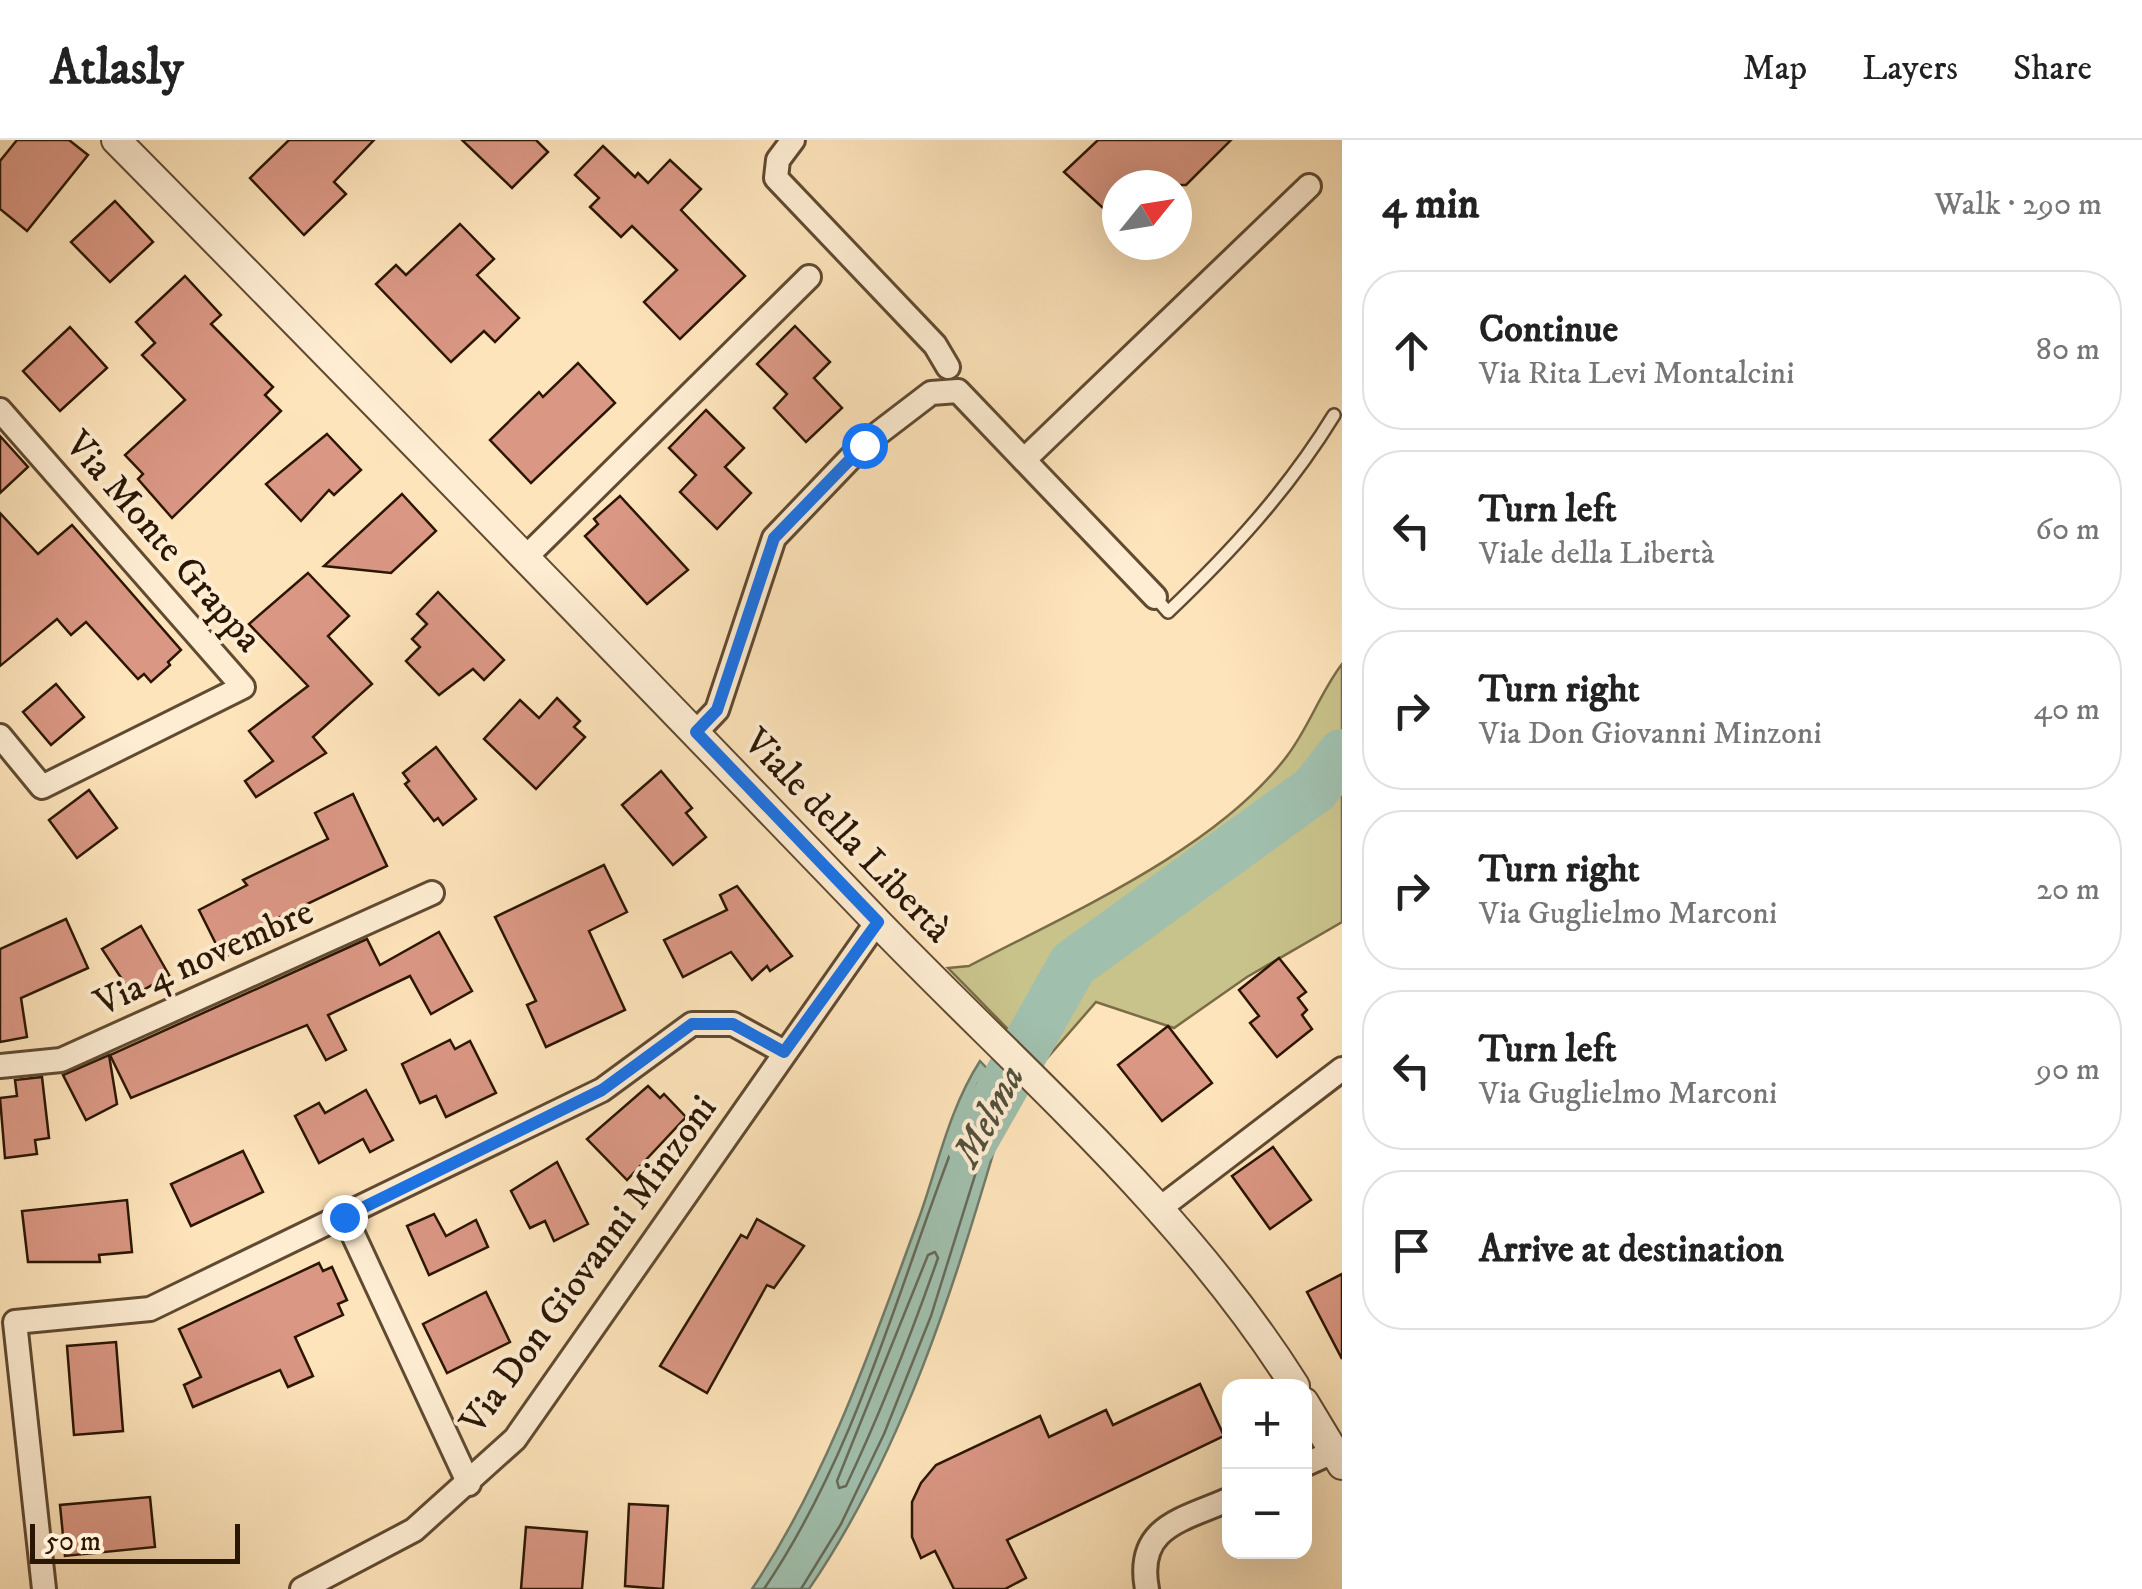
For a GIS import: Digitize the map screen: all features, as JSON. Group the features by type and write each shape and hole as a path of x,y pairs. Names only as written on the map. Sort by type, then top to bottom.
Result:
{"street":[{"name":"Viale della Libertà","path":"116,140 527,556 1159,1209 1258,1328 1291,1379"},
{"path":"793,140 778,160 776,178 935,345 948,367"},
{"path":"1024,460 1309,186"},
{"path":"527,556 809,277"},
{"path":"696,732 717,710 774,538 864,445 932,393 958,391 1155,597"},
{"name":"Via Monte Grappa","path":"0,410 243,687 42,787 0,736"},
{"name":"Via 4 novembre","path":"0,1066 62,1060 432,893"},
{"name":"Via Don Giovanni Minzoni","path":"302,1589 414,1530 515,1439 878,922"},
{"path":"44,1589 8,1322 150,1309 602,1090 692,1024 733,1024 784,1052"},
{"path":"1159,1209 1342,1069"},
{"path":"344,1217 469,1484"},
{"path":"1312,1415 1338,1458 1312,1463"},
{"path":"1147,1589 1146,1556 1157,1533 1222,1503"}],"lane":[{"path":"1155,597 1168,612 1228,556 1306,461 1334,416"}],"shaded area":[{"path":"1342,664 1342,922 1247,977 1174,1028 1096,1002 1042,1064 948,968 969,966 1096,900 1183,849 1222,820 1257,790 1287,756"}],"water":[{"path":"980,1061 1017,1100 1001,1127 945,1307 899,1424 843,1536 809,1589 752,1589 826,1456 884,1313 952,1118"}],"building":[{"path":"17,140 69,140 88,155 27,231 0,209 0,161"},
{"path":"289,140 374,140 334,182 346,194 304,235 250,178"},
{"path":"462,140 536,140 548,152 512,188"},
{"path":"1098,140 1231,140 1192,179 1192,170 1102,170 1102,207 1064,172"},
{"path":"603,146 635,177 638,173 648,183 670,160 701,189 681,210 745,276 680,339 644,302 677,270 632,226 621,237 590,207 599,198 575,175"},
{"path":"115,201 153,242 110,282 71,242"},
{"path":"460,224 494,259 477,275 519,318 495,342 484,331 451,362 376,284 396,265 406,275"},
{"path":"185,276 221,315 211,324 273,387 265,395 281,411 172,518 138,479 143,474 125,455 185,400 142,355 155,343 136,322"},
{"path":"795,326 830,362 814,378 842,408 806,442 774,408 787,394 757,364"},
{"path":"70,327 107,368 60,411 23,371"},
{"path":"578,363 615,403 531,483 490,440 539,392 543,397"},
{"path":"706,410 744,448 725,467 751,493 717,529 680,492 696,475 669,448"},
{"path":"327,434 361,470 334,495 329,490 301,521 266,484"},
{"path":"0,436 28,467 0,493"},
{"path":"402,494 436,531 391,573 324,566"},
{"path":"620,496 688,570 647,604 585,536 598,524 594,519"},
{"path":"0,513 38,554 72,525 181,650 168,662 170,665 151,682 144,674 138,679 86,622 71,635 57,619 0,666"},
{"path":"308,573 349,616 328,636 372,684 313,737 326,753 256,797 245,781 273,761 249,731 308,686 249,624"},
{"path":"438,592 504,660 484,680 473,669 439,695 406,661 420,647 412,639 427,624 417,614"},
{"path":"56,684 84,717 51,745 23,712"},
{"path":"557,698 580,721 574,727 585,737 536,789 484,739 520,700 539,718"},
{"path":"436,747 476,799 443,825 438,818 434,821 405,784 409,781 403,773"},
{"path":"661,771 692,808 686,813 706,837 673,865 622,805"},
{"path":"89,790 117,828 77,858 49,820"},
{"path":"353,794 387,866 267,923 272,932 223,958 199,910 247,885 243,880 328,839 315,813"},
{"path":"604,865 627,912 589,931 625,1010 546,1047 527,1005 536,1001 495,917"},
{"path":"737,886 792,956 770,971 767,966 752,980 731,952 683,977 664,940 727,910 720,895"},
{"path":"66,919 88,968 21,998 27,1037 0,1042 0,949"},
{"path":"141,926 169,975 133,996 102,949"},
{"path":"439,932 472,991 431,1014 410,976 328,1015 346,1050 326,1060 307,1025 131,1098 110,1055 367,939 380,965"},
{"path":"1279,958 1306,992 1298,998 1307,1010 1302,1015 1312,1029 1277,1057 1250,1023 1259,1016 1239,990"},
{"path":"1168,1026 1212,1083 1162,1121 1118,1065"},
{"path":"450,1040 455,1049 470,1041 496,1093 446,1117 436,1096 420,1103 402,1064"},
{"path":"109,1055 117,1104 86,1120 63,1075"},
{"path":"42,1077 49,1138 35,1140 37,1154 5,1158 0,1098 17,1096 15,1080"},
{"path":"648,1086 660,1098 664,1094 686,1117 627,1180 587,1139"},
{"path":"366,1090 393,1140 370,1152 363,1139 319,1163 295,1116 319,1103 325,1113"},
{"path":"1273,1147 1311,1200 1270,1229 1232,1176"},
{"path":"243,1151 263,1192 191,1226 171,1184"},
{"path":"557,1162 588,1224 554,1241 545,1221 530,1228 511,1191"},
{"path":"127,1200 132,1252 99,1255 100,1262 28,1262 22,1211"},
{"path":"434,1214 446,1236 476,1220 488,1247 429,1275 407,1226"},
{"path":"757,1219 804,1246 774,1288 767,1285 707,1393 660,1366 741,1235 747,1238"},
{"path":"319,1263 323,1271 332,1267 347,1300 338,1304 343,1315 295,1337 313,1376 288,1387 280,1370 193,1407 184,1385 201,1377 179,1329"},
{"path":"1342,1274 1342,1359 1307,1292"},
{"path":"486,1292 510,1342 447,1373 423,1324"},
{"path":"116,1342 123,1431 74,1435 67,1346"},
{"path":"1200,1384 1222,1437 1007,1540 1026,1578 1005,1589 954,1589 935,1551 921,1558 912,1537 912,1502 936,1465 1040,1416 1049,1437 1106,1410 1113,1425"},
{"path":"150,1497 155,1547 65,1556 60,1505"},
{"path":"629,1504 668,1506 663,1589 625,1586"},
{"path":"526,1527 587,1532 582,1589 521,1589"}],"waterway":[{"name":"Melma","path":"971,1144 1073,964 1315,789 1342,754"}],"route":[{"path":"344,1217 602,1090 692,1024 733,1024 784,1052 878,922 696,732 717,710 774,538 864,445"}]}
